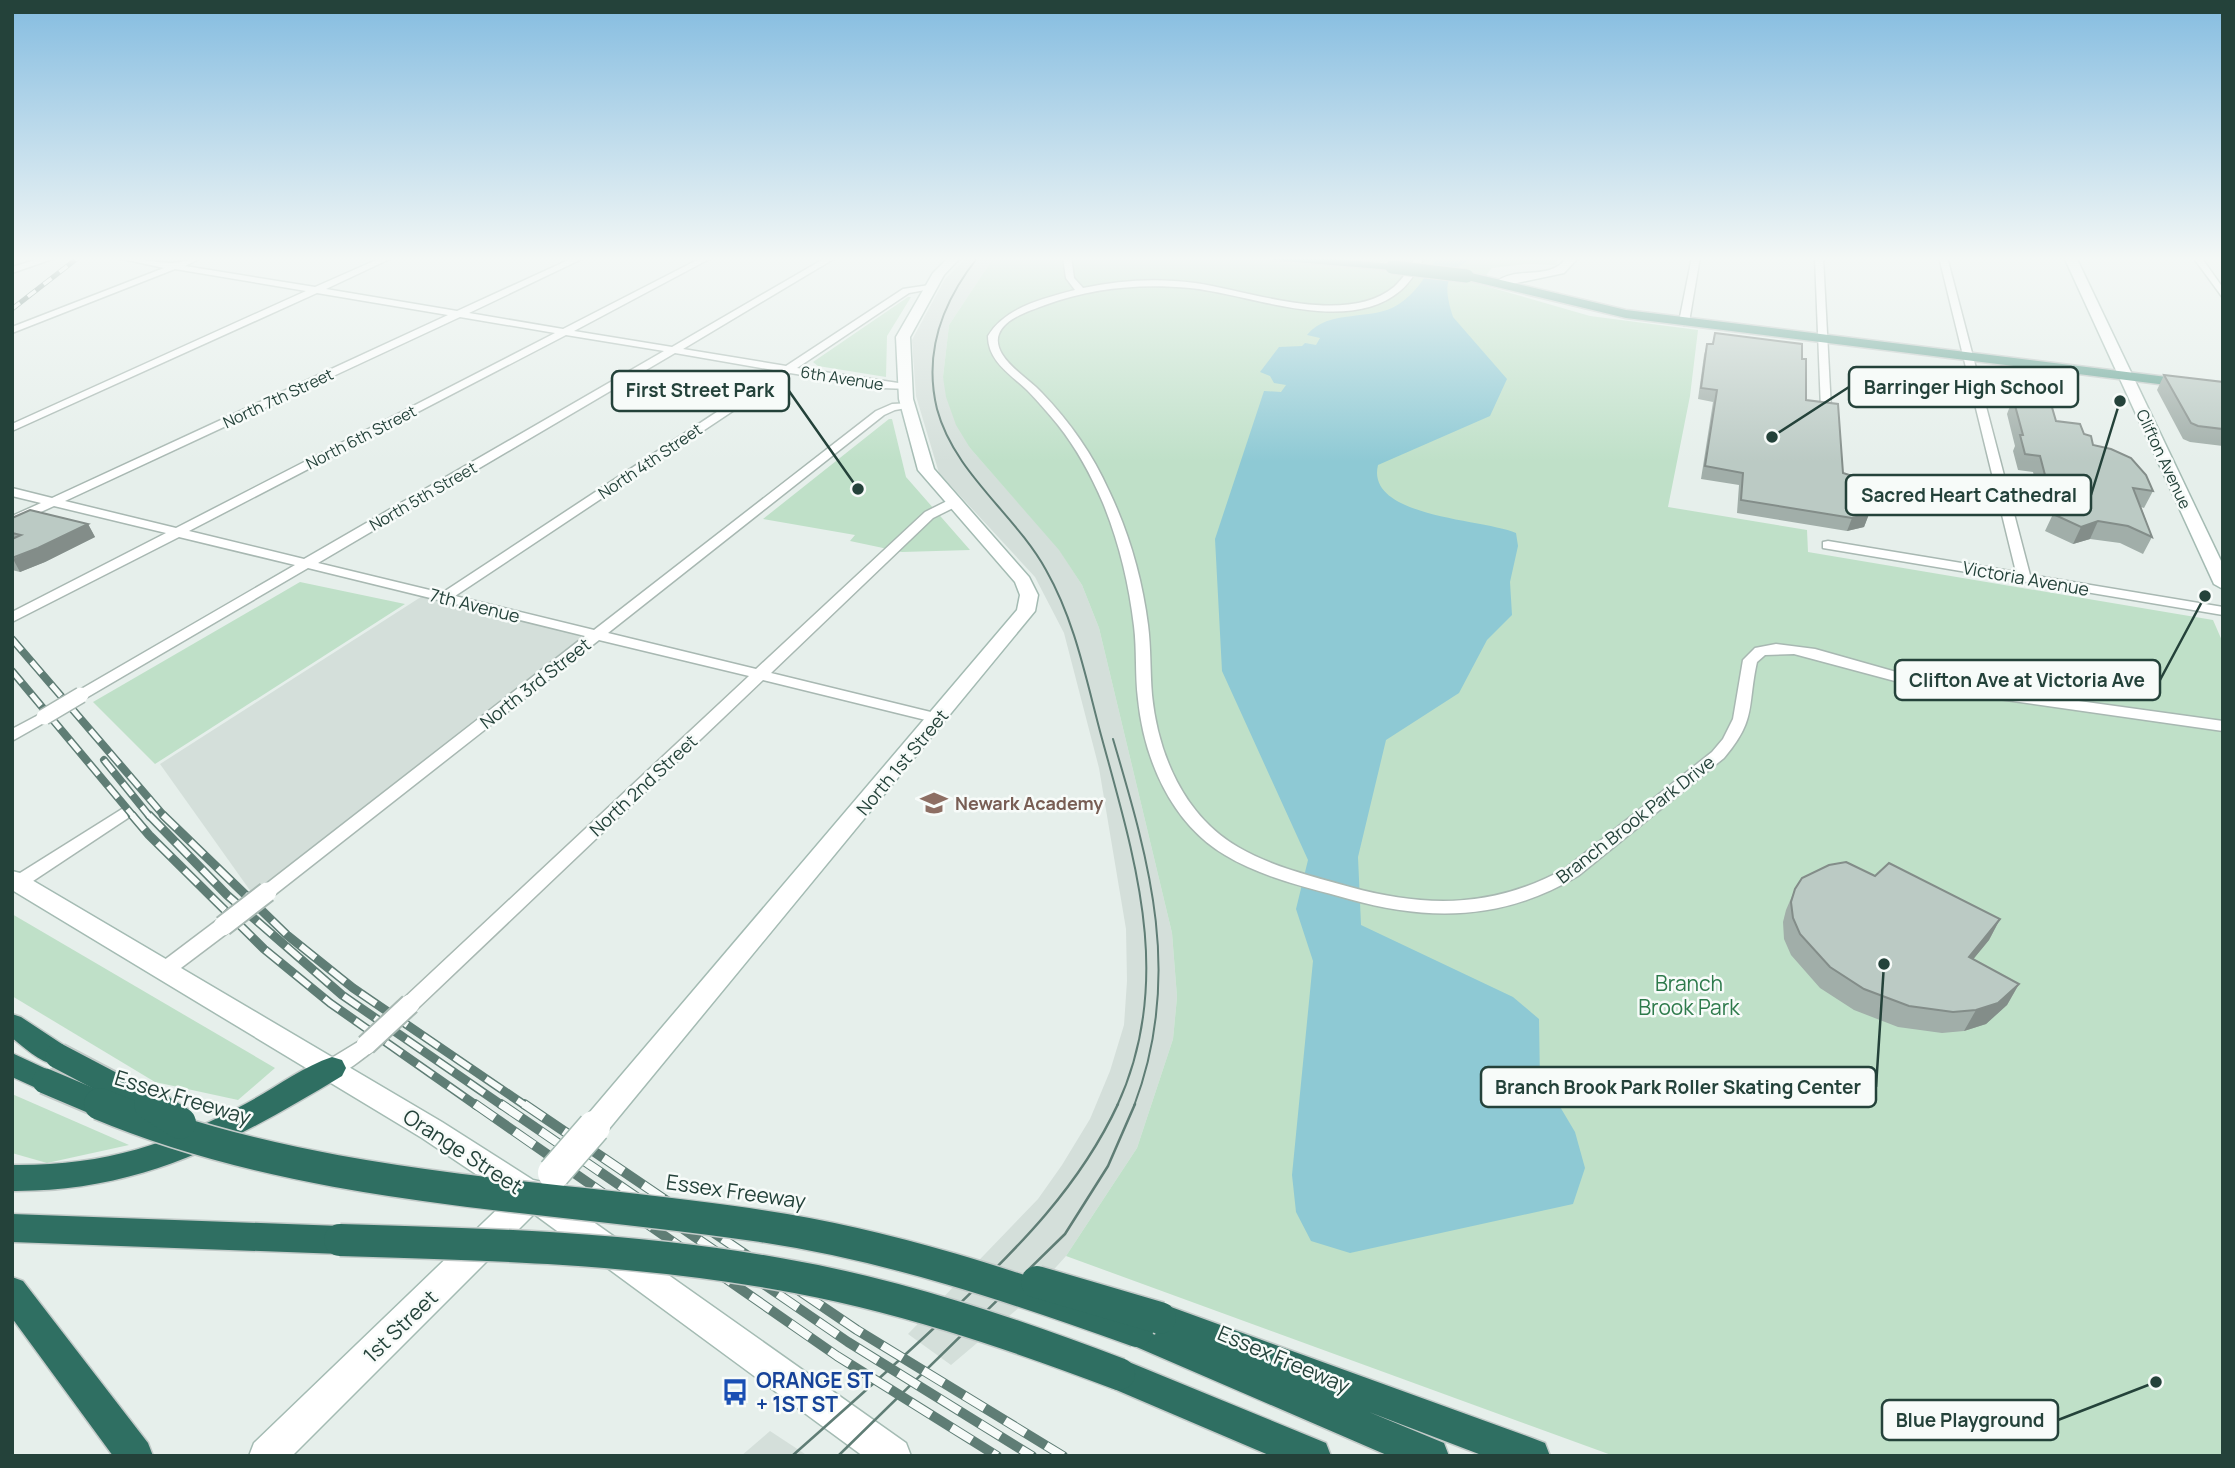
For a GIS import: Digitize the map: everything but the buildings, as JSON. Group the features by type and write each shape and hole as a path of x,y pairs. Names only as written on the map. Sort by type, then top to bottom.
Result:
{"highway":[{"path":"12,1024 58,1056 134,1094 212,1142"},
{"name":"Essex Freeway","path":"12,1065 77,1096 212,1142 289,1160 370,1175 672,1213 854,1243 987,1278 1148,1324 1431,1456"},
{"path":"12,1178 45,1178 87,1173 171,1151 231,1127 332,1069"},
{"path":"12,1228 485,1245 708,1263 804,1279 909,1303 978,1323 1119,1374 1313,1456"},
{"path":"12,1245 67,1232"},
{"path":"12,1292 135,1456"},
{"path":"1148,1324 1532,1456"}],"main road":[{"name":"North 1st Street","path":"543,1184 594,1127 1023,616 1029,600 1023,581 926,470 906,396 902,340 910,326"},
{"path":"1729,326 2223,388"},
{"name":"Clifton Avenue","path":"2102,326 2223,584"},
{"name":"Orange Street","path":"15,881 404,1112 543,1184 893,1456"},
{"name":"1st Street","path":"267,1456 543,1184"}],"street":[{"path":"12,428 236,326"},
{"name":"North 7th Street","path":"12,521 434,326"},
{"name":"6th Avenue","path":"526,326 788,369 906,396"},
{"name":"North 6th Street","path":"14,617 577,326"},
{"name":"North 5th Street","path":"12,736 715,326"},
{"name":"North 4th Street","path":"445,597 854,326"},
{"name":"Branch Brook Park Drive","path":"1001,326 995,332 994,349 1006,366 1051,410 1075,443 1101,485 1115,517 1131,569 1141,624 1149,725 1158,760 1191,817 1217,842 1239,855 1277,871 1386,902 1446,908 1483,906 1514,900 1561,879 1725,748 1740,724 1745,709 1750,660 1756,653 1766,650 1787,648 1807,652 1873,673 1927,685 2140,711 2223,726"},
{"path":"1821,326 1826,409"},
{"path":"1960,326 2024,578"},
{"name":"North 3rd Street","path":"166,970 880,413 906,396"},
{"name":"7th Avenue","path":"12,492 938,718"},
{"name":"North 2nd Street","path":"332,1069 366,1045 929,515 953,503"},
{"name":"Victoria Avenue","path":"1828,545 2223,611"},
{"path":"15,881 122,814"}],"shaded area":[{"path":"920,326 949,326 943,377 970,448 1059,549 1082,585 1099,628 1172,933 1177,997 1173,1039 1137,1148 1066,1256 1021,1306 951,1365 908,1334 1038,1199 1090,1119 1110,1071 1124,1025 1126,929 1099,768 1064,633 1035,577 939,473 916,396 912,340"},
{"path":"424,595 589,635 254,896 160,764"},
{"path":"770,1431 808,1456 741,1456"}],"green space":[{"path":"866,326 893,326 887,336 886,377 818,366 813,362"},
{"name":"Branch Brook Park","path":"949,326 1663,326 1698,330 1690,396 1668,507 1807,530 1808,552 2213,620 2223,643 2223,1456 1614,1456 1066,1256 1137,1148 1173,1039 1177,997 1172,933 1099,628 1082,585 1059,550 970,448 956,425 946,397 943,377"},
{"path":"892,419 906,477 970,550 902,552 850,541 855,535 763,519"},
{"path":"300,582 405,604 155,764 93,702"},
{"path":"12,914 275,1068 238,1100 155,1082 12,996"},
{"path":"12,1094 129,1145 47,1163 12,1153"}],"water":[{"path":"1460,326 1507,379 1490,416 1378,465 1379,483 1390,496 1430,514 1516,533 1518,546 1510,582 1512,615 1487,640 1459,693 1386,740 1358,857 1361,925 1513,997 1539,1019 1540,1083 1559,1105 1575,1132 1585,1168 1573,1204 1350,1253 1311,1241 1296,1212 1292,1175 1313,961 1296,909 1308,860 1222,671 1215,539 1264,391 1281,392 1286,385 1274,383 1270,376 1260,372 1279,347 1302,346 1305,343 1316,345 1320,338 1307,335 1316,327"}],"tram line":[{"path":"940,326 935,347 933,388 945,432 971,473 1033,550 1056,589 1079,651 1126,828 1144,920 1146,967 1144,1013 1134,1059 1117,1106"},
{"path":"1113,739 1149,876 1159,966 1157,1012 1149,1058 1134,1106"},
{"path":"838,1456 1065,1234 1108,1166 1135,1104"},
{"path":"792,1456 933,1329 1024,1239 1085,1162 1117,1106"}],"railway":[{"path":"12,639 165,817"},
{"path":"12,671 134,817"},
{"path":"104,760 150,817"},
{"path":"132,815 264,949 330,1003 477,1106"},
{"path":"149,815 227,895 342,995 503,1106"},
{"path":"165,817 287,935 353,988 526,1106"},
{"path":"475,1104 837,1356 997,1456"},
{"path":"501,1104 848,1342 1032,1456"},
{"path":"524,1104 857,1330 1063,1456"}],"place":[{"name":"Sacred Heart Cathedral","path":"2120,401"},
{"name":"Barringer High School","path":"1772,437"},
{"name":"First Street Park","path":"858,489"},
{"name":"Clifton Ave at Victoria Ave","path":"2205,596"},
{"name":"Newark Academy","path":"934,803"},
{"name":"Branch Brook Park Roller Skating Center","path":"1884,964"},
{"name":"Blue Playground","path":"2156,1382"},
{"name":"ORANGE ST + 1ST ST","path":"735,1392"}]}
